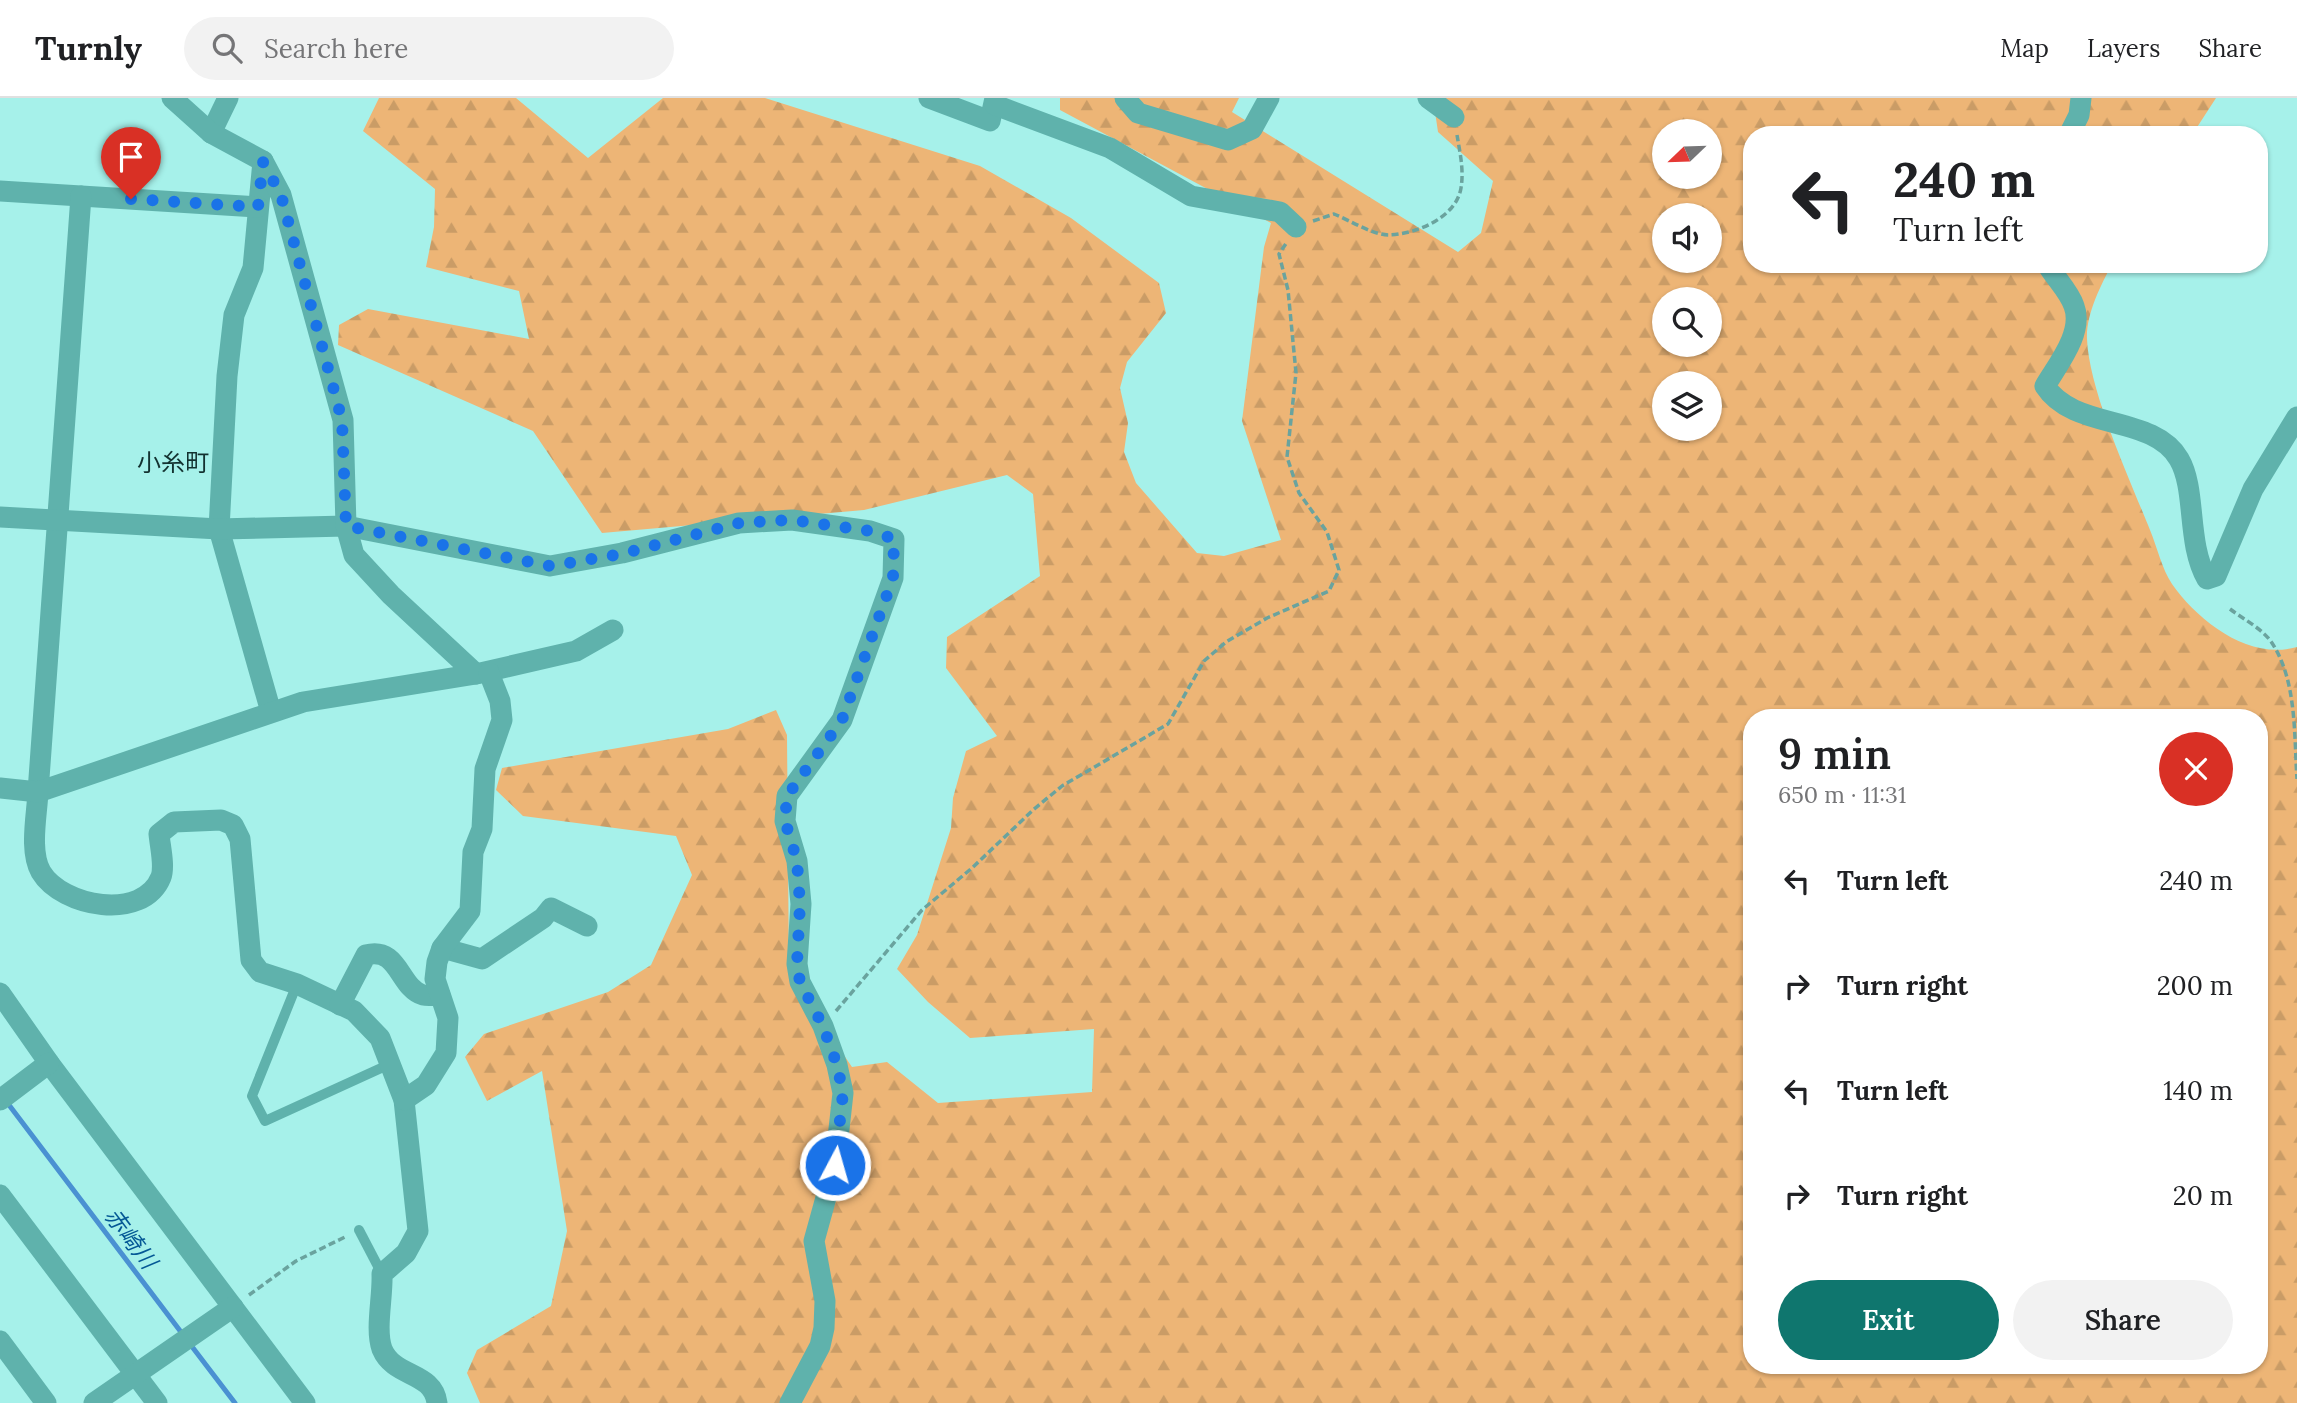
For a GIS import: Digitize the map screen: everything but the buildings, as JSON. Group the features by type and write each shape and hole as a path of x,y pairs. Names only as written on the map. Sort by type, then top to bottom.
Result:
{"street":[{"path":"172,98 211,133 263,162 281,195 342,420 346,526 354,555 391,595 482,674 500,701 502,720 485,769 482,829 473,852 470,911 442,948 435,979 448,1018 446,1053 426,1085 404,1100"},
{"path":"211,133 228,98"},
{"path":"929,98 990,121 995,102 1110,148 1191,196 1280,212 1296,228"},
{"path":"1125,98 1138,113 1228,140 1252,129 1269,98"},
{"path":"1428,98 1454,117"},
{"path":"2074,126 2079,115 2081,98"},
{"path":"263,162 253,268 234,315 227,376 219,529 271,712"},
{"path":"0,191 258,207"},
{"path":"81,195 37,792 36,856 40,870 49,882 71,898 95,904 117,905 133,901 152,889 161,876 159,834 174,822 221,820 233,825 240,839 251,960 260,972 297,985 354,1011 380,1038 404,1100 418,1231 406,1253 382,1274 383,1303 378,1331 383,1350 392,1367 426,1381 435,1391 437,1403"},
{"path":"2053,273 2074,305 2077,321 2070,343 2045,386 2054,400 2079,412 2142,432 2165,443 2179,459 2197,562 2207,579 2216,576 2253,489 2297,417"},
{"path":"0,517 219,529 346,526 550,566 622,554 739,523 792,520 870,531 894,539 893,578 842,720 787,796 785,821 797,861 800,904 797,964 800,982 823,1026 843,1093 835,1165 814,1241 825,1301 824,1328 820,1346 790,1403"},
{"path":"0,788 37,792 303,702 482,674 521,662 545,660 576,651 613,630"},
{"path":"442,948 482,959 543,918 551,908 587,926"},
{"path":"340,1005 366,955 372,954 395,961 412,987 422,995 440,995"},
{"path":"0,993 48,1063 305,1403"},
{"path":"0,1100 48,1063"},
{"path":"0,1195 157,1403"},
{"path":"94,1403 233,1307"},
{"path":"0,1341 46,1403"}],"lane":[{"path":"297,985 252,1096 265,1121 390,1063"},
{"path":"359,1230 382,1274"}],"path":[{"path":"823,1026 922,910 972,868 1032,810 1062,786 1168,724 1204,661 1226,642 1267,618 1329,591 1339,570 1327,532 1299,493 1287,457 1296,373 1288,290 1279,254 1296,228 1334,214 1388,235 1428,227 1452,207 1461,191 1462,165 1454,117"},
{"path":"2230,609 2271,641 2284,667 2292,702 2297,779"},
{"path":"233,1307 296,1261 359,1230"}],"green space":[{"path":"379,98 516,98 588,158 663,98 765,98 980,166 1071,218 1159,283 1166,313 1127,362 1120,388 1128,423 1124,452 1136,483 1197,553 1224,556 1281,540 1242,421 1264,247 1271,223 1060,110 1060,98 1239,98 1232,112 1458,252 1481,233 1493,181 1438,132 1433,98 2216,98 2198,126 1743,126 1743,273 2107,273 2095,300 2087,329 2089,360 2112,435 2165,572 2183,598 2226,635 2261,648 2279,650 2297,647 2297,1403 480,1403 467,1373 477,1350 551,1306 567,1231 542,1071 487,1101 465,1057 484,1034 608,992 651,965 692,875 676,836 523,816 496,790 502,768 728,729 776,710 787,735 789,975 852,1067 887,1062 938,1103 1092,1092 1094,1029 970,1038 928,1002 897,969 917,935 951,828 953,798 966,751 997,736 946,668 947,637 1040,576 1033,494 1007,475 864,510 602,533 533,431 338,345 339,325 368,309 529,339 519,291 426,267 434,227 435,189 363,131"}],"waterway":[{"name":"赤崎川","path":"6,1101 184,1336"},
{"name":"赤崎川","path":"190,1344 235,1403"}],"district":[{"name":"小糸町","path":"173,462"}],"route":[{"path":"131,199 258,207 263,162 281,195 342,420 346,526 550,566 622,554 739,523 792,520 870,531 894,539 893,578 842,720 787,796 785,821 797,861 800,904 797,964 800,982 823,1026 837,1065 843,1093 835,1165"}]}
